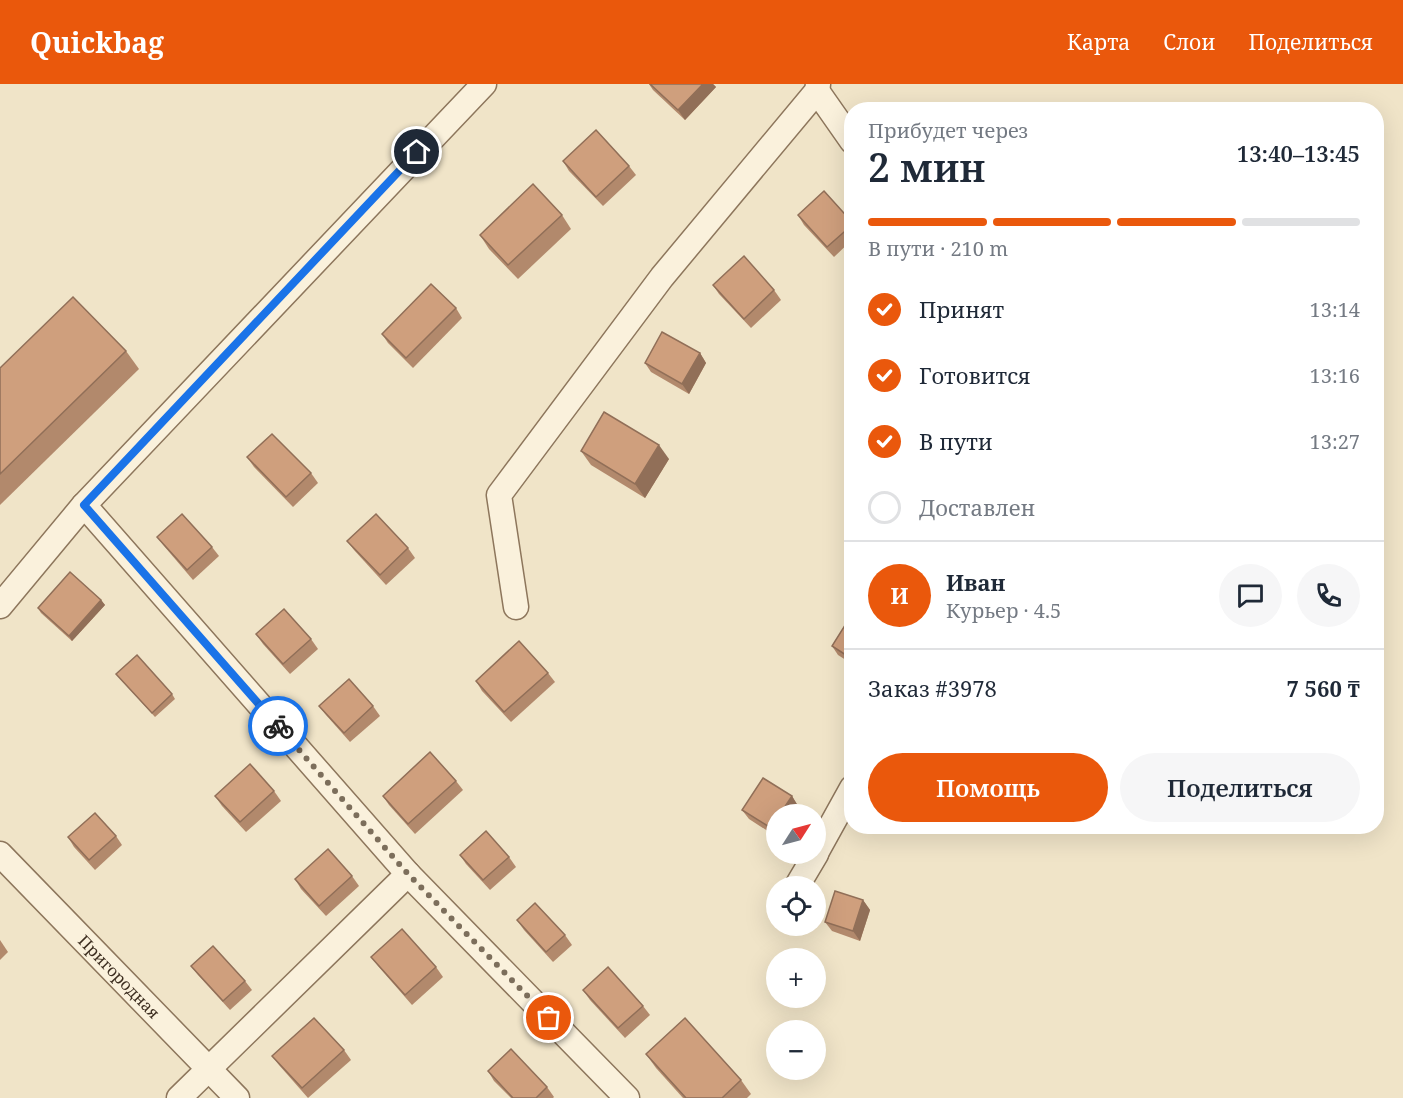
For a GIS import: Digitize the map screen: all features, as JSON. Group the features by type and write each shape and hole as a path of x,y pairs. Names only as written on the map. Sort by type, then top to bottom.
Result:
{"street":[{"path":"0,606 84,505 484,84"},
{"path":"516,608 499,495 662,277 818,88 844,129"},
{"path":"84,505 408,874 627,1098"},
{"path":"826,835 844,802"},
{"name":"Пригородная","path":"0,854 237,1098"},
{"path":"179,1098 408,874"}],"building":[{"path":"650,84 703,84 678,110"},
{"path":"596,130 629,166 596,197 563,161"},
{"path":"533,184 562,215 508,265 480,235"},
{"path":"824,191 844,213 844,232 827,247 798,215"},
{"path":"744,256 774,290 744,319 713,285"},
{"path":"431,284 456,308 406,358 382,334"},
{"path":"73,297 126,351 0,474 0,368"},
{"path":"662,332 700,353 682,384 645,363"},
{"path":"604,412 659,445 635,484 581,451"},
{"path":"272,434 311,473 286,497 247,457"},
{"path":"182,514 212,547 187,570 157,537"},
{"path":"376,514 408,548 380,575 347,541"},
{"path":"70,572 101,600 69,636 38,608"},
{"path":"284,609 311,639 283,664 256,634"},
{"path":"844,627 844,654 832,646"},
{"path":"519,641 548,673 504,712 476,681"},
{"path":"137,655 172,694 152,713 116,674"},
{"path":"349,679 373,706 344,733 319,706"},
{"path":"430,752 456,781 408,824 383,796"},
{"path":"250,764 274,791 240,822 215,796"},
{"path":"763,778 792,796 787,804 766,804 766,825 742,810"},
{"path":"95,813 116,836 89,860 68,837"},
{"path":"486,831 509,857 483,880 460,855"},
{"path":"328,849 352,876 319,906 295,879"},
{"path":"835,891 863,900 853,931 826,922"},
{"path":"535,903 565,935 546,952 517,920"},
{"path":"402,929 436,967 405,995 371,957"},
{"path":"213,946 245,981 223,1001 191,966"},
{"path":"608,967 643,1006 618,1028 583,990"},
{"path":"314,1018 344,1050 302,1088 272,1056"},
{"path":"685,1018 741,1080 722,1098 686,1098 646,1054"},
{"path":"511,1049 547,1087 536,1098 513,1098 488,1071"}],"way so far":[{"path":"278,726 408,874 549,1018"}],"route":[{"path":"278,726 84,505 417,152"}]}
